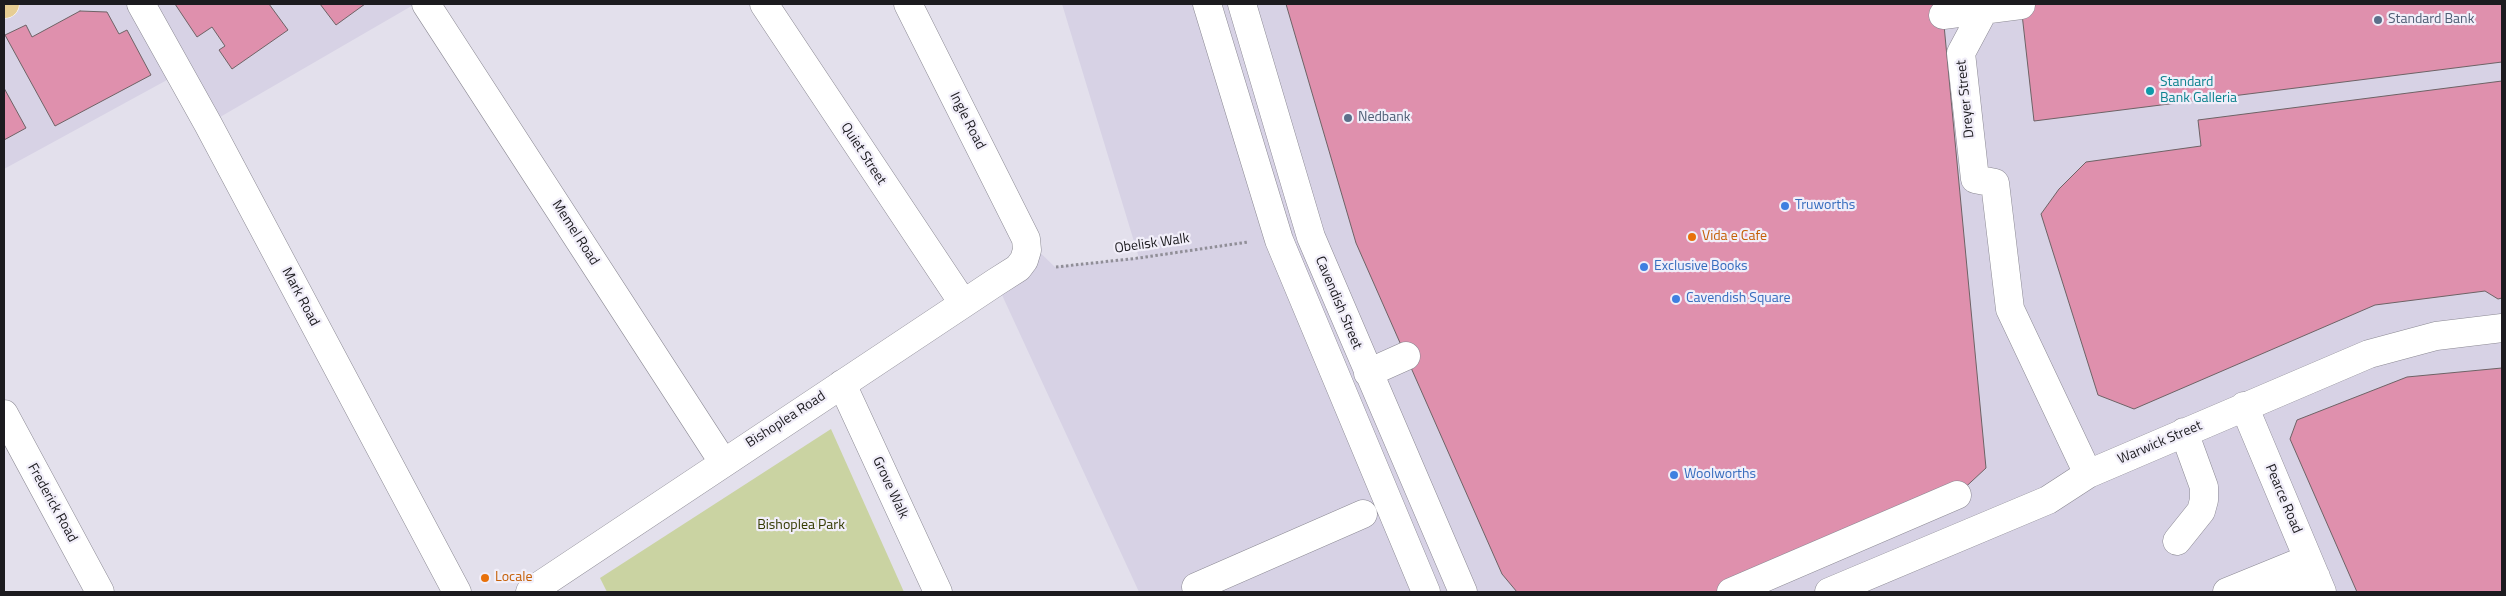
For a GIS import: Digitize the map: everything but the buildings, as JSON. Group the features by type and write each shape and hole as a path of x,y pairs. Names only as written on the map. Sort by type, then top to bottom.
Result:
{"street":[{"name":"Mark Road","path":"141,4 208,124 457,592"},
{"name":"Memel Road","path":"426,4 723,462"},
{"name":"Quiet Street","path":"764,4 963,303"},
{"name":"Ingle Road","path":"908,4 1026,238"},
{"path":"1207,4 1280,240 1426,592"},
{"name":"Cavendish Street","path":"1242,4 1310,237 1463,592"},
{"path":"1944,15 1984,7 2021,5"},
{"name":"Dreyer Street","path":"1984,7 1961,53 1975,179 1995,182 2010,309 2088,474"},
{"name":"Bishoplea Road","path":"530,592 723,462 1018,268 1027,250 1026,238"},
{"name":"Warwick Street","path":"1829,592 2048,500 2088,474 2369,354 2404,343 2436,336 2502,328"},
{"path":"1368,373 1406,356"},
{"name":"Grove Walk","path":"842,384 938,592"},
{"name":"Pearce Road","path":"2244,406 2315,576"},
{"name":"Frederick Road","path":"4,414 100,592"},
{"path":"2177,541 2201,511 2204,500 2204,487 2184,432"},
{"path":"1731,592 1957,494"},
{"path":"1196,587 1363,514"},
{"path":"2227,592 2315,576"},
{"path":"2276,592 2315,576"}],"path":[{"name":"Obelisk Walk","path":"1055,267 1139,258 1251,242"}],"shaded area":[{"path":"4,4 415,4 208,124 178,74 4,169"},
{"path":"1062,4 2502,4 2502,592 1139,592 996,282 1026,239 1055,267 1139,258"}],"green space":[{"name":"Bishoplea Park","path":"831,429 904,592 607,592 600,578"}],"place":[{"name":"Standard Bank","path":"2378,20"},
{"name":"Standard Bank Galleria","path":"2150,91"},
{"name":"Nedbank","path":"1348,118"},
{"name":"Truworths","path":"1785,206"},
{"name":"Vida e Cafe","path":"1692,237"},
{"name":"Exclusive Books","path":"1644,267"},
{"name":"Cavendish Square","path":"1676,299"},
{"name":"Woolworths","path":"1674,475"},
{"name":"Locale","path":"485,578"}]}
